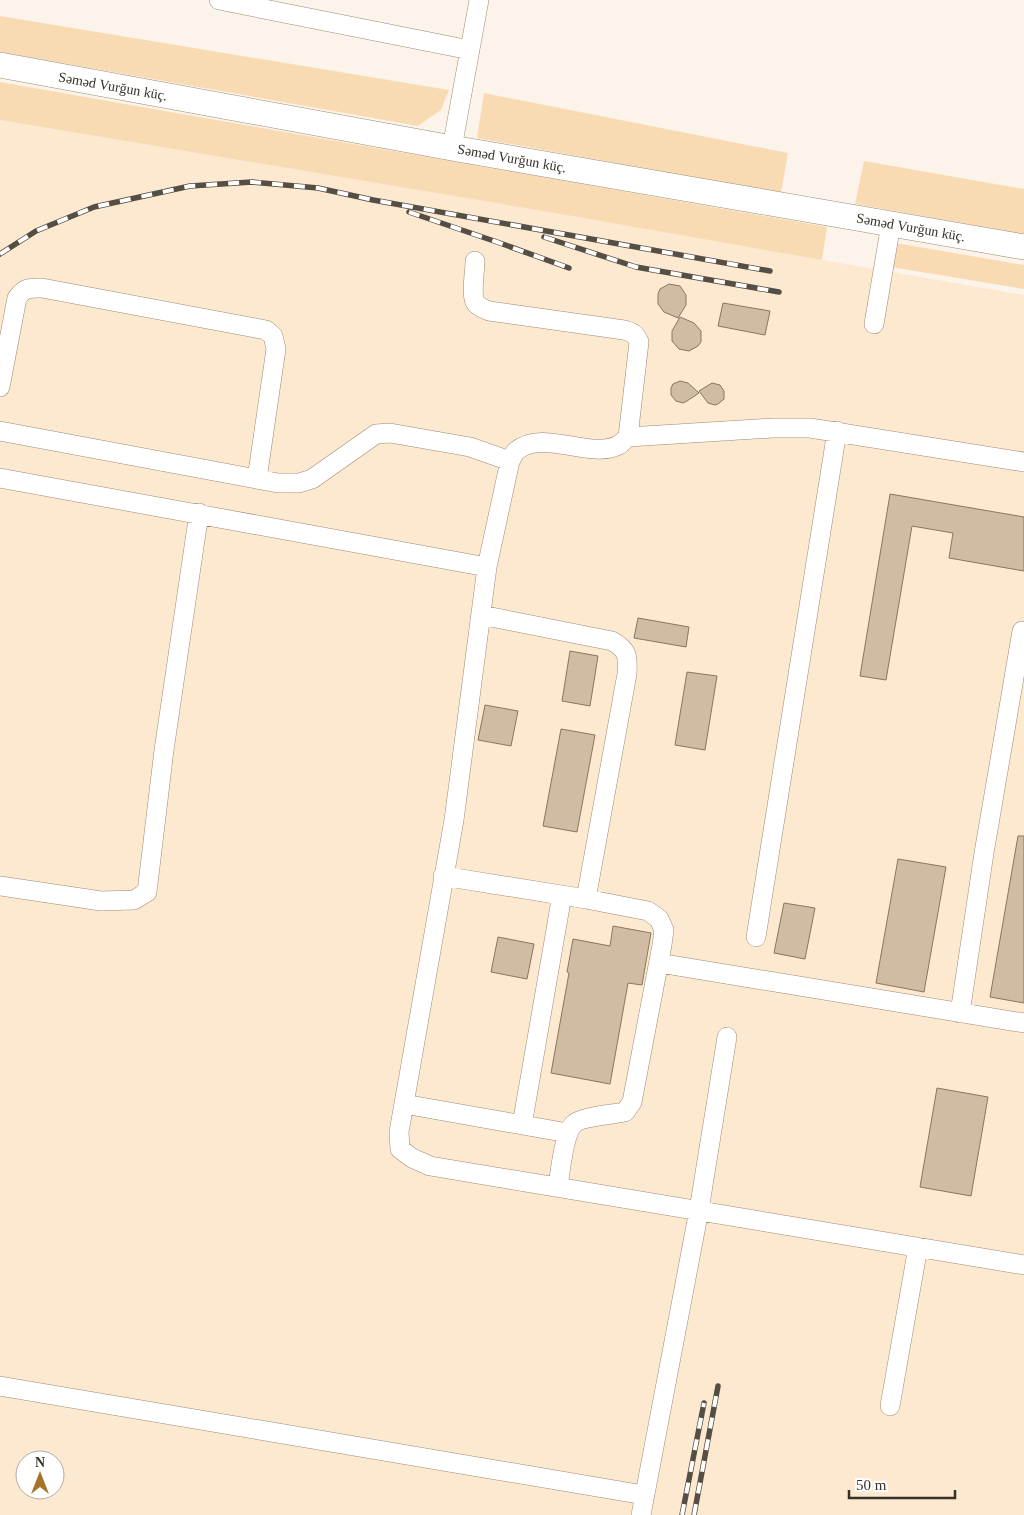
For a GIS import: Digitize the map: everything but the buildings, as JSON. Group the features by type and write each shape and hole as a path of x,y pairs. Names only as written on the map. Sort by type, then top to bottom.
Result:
{"main road":[{"name":"Səməd Vurğun küç.","path":"0,65 452,148 1024,247"}],"lane":[{"path":"219,0 470,50"},
{"path":"452,148 479,0"},
{"path":"874,324 891,224"},
{"path":"475,261 475,302 489,311 624,330 637,337 628,437"},
{"path":"0,387 18,298 22,291 30,288 42,288 266,330 273,336 276,348 257,478"},
{"path":"1024,462 810,428 772,428 628,437 620,444 596,449 541,442 516,451 510,461 488,567 454,820 399,1132 400,1149 412,1158 430,1166 1024,1265"},
{"path":"0,431 278,483 299,483 312,480 376,434 390,432 470,447 510,461"},
{"path":"756,937 837,431"},
{"path":"0,478 488,567"},
{"path":"0,886 101,901 134,900 147,892 164,750 199,513"},
{"path":"481,615 612,641 622,647 628,658 627,674 586,899"},
{"path":"960,1013 984,854 1022,631"},
{"path":"444,876 648,911 659,919 664,930 632,1102 625,1112 575,1122 568,1133 558,1187"},
{"path":"522,1125 562,896"},
{"path":"659,963 1024,1023"},
{"path":"640,1515 699,1210 727,1036"},
{"path":"404,1104 568,1133"},
{"path":"890,1406 918,1247"},
{"path":"0,1386 644,1494"}],"shaded area":[{"path":"0,16 449,90 441,110 418,126 0,52"},
{"path":"0,82 827,227 822,260 0,120"},
{"path":"484,93 788,153 781,193 477,138"},
{"path":"0,120 543,211 1024,295 1024,1515 0,1515"},
{"path":"864,161 1024,189 1024,234 855,204"},
{"path":"896,243 1024,265 1024,289 891,267"}],"railway":[{"path":"0,254 36,231 94,207 190,186 252,182 318,188 373,200 770,271"},
{"path":"409,212 569,268"},
{"path":"544,237 636,267 779,292"},
{"path":"694,1515 718,1386"},
{"path":"682,1515 704,1403"}]}
